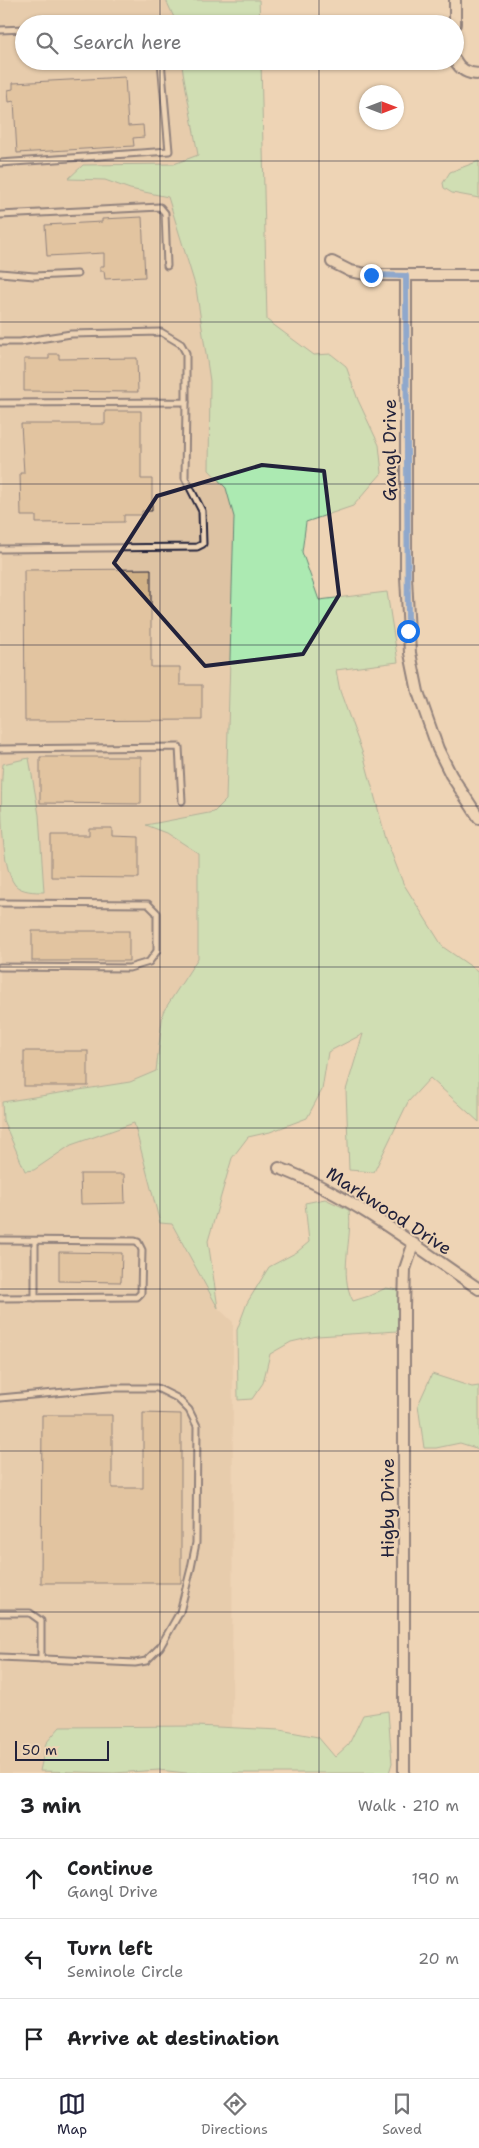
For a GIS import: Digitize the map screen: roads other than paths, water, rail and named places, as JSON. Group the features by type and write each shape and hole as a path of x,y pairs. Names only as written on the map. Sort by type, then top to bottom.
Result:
{"street":[{"path":"455,0 455,15"},
{"path":"462,70 479,74"},
{"path":"332,262 350,271 371,275 479,275"},
{"name":"Gangl Drive","path":"406,276 406,577 410,653 418,692 438,749 455,781 479,818"},
{"name":"Markwood Drive","path":"279,1168 313,1181 338,1195 479,1289"},
{"name":"Higby Drive","path":"404,1773 404,1307 405,1269 413,1245"}],"lane":[{"path":"0,30 15,29"},
{"path":"0,163 169,151 162,70"},
{"path":"0,214 160,207 165,213 167,266"},
{"path":"0,273 34,276 77,274"},
{"path":"0,342 20,342 71,334 161,332 181,344 186,353 185,478 202,511 203,544 197,547 0,549"},
{"path":"0,403 186,402"},
{"path":"0,749 179,747 182,801"},
{"path":"0,903 148,904 157,913 157,951 149,962 129,968 0,967"},
{"path":"0,1240 135,1241 141,1246 142,1250 141,1293 137,1298 0,1298"},
{"path":"35,1241 35,1298"},
{"path":"0,1398 109,1388 157,1388 178,1398 189,1410 197,1426 196,1543 180,1612 160,1647 146,1661 135,1663 0,1657"},
{"path":"0,1613 30,1613 41,1621 41,1659"}]}
